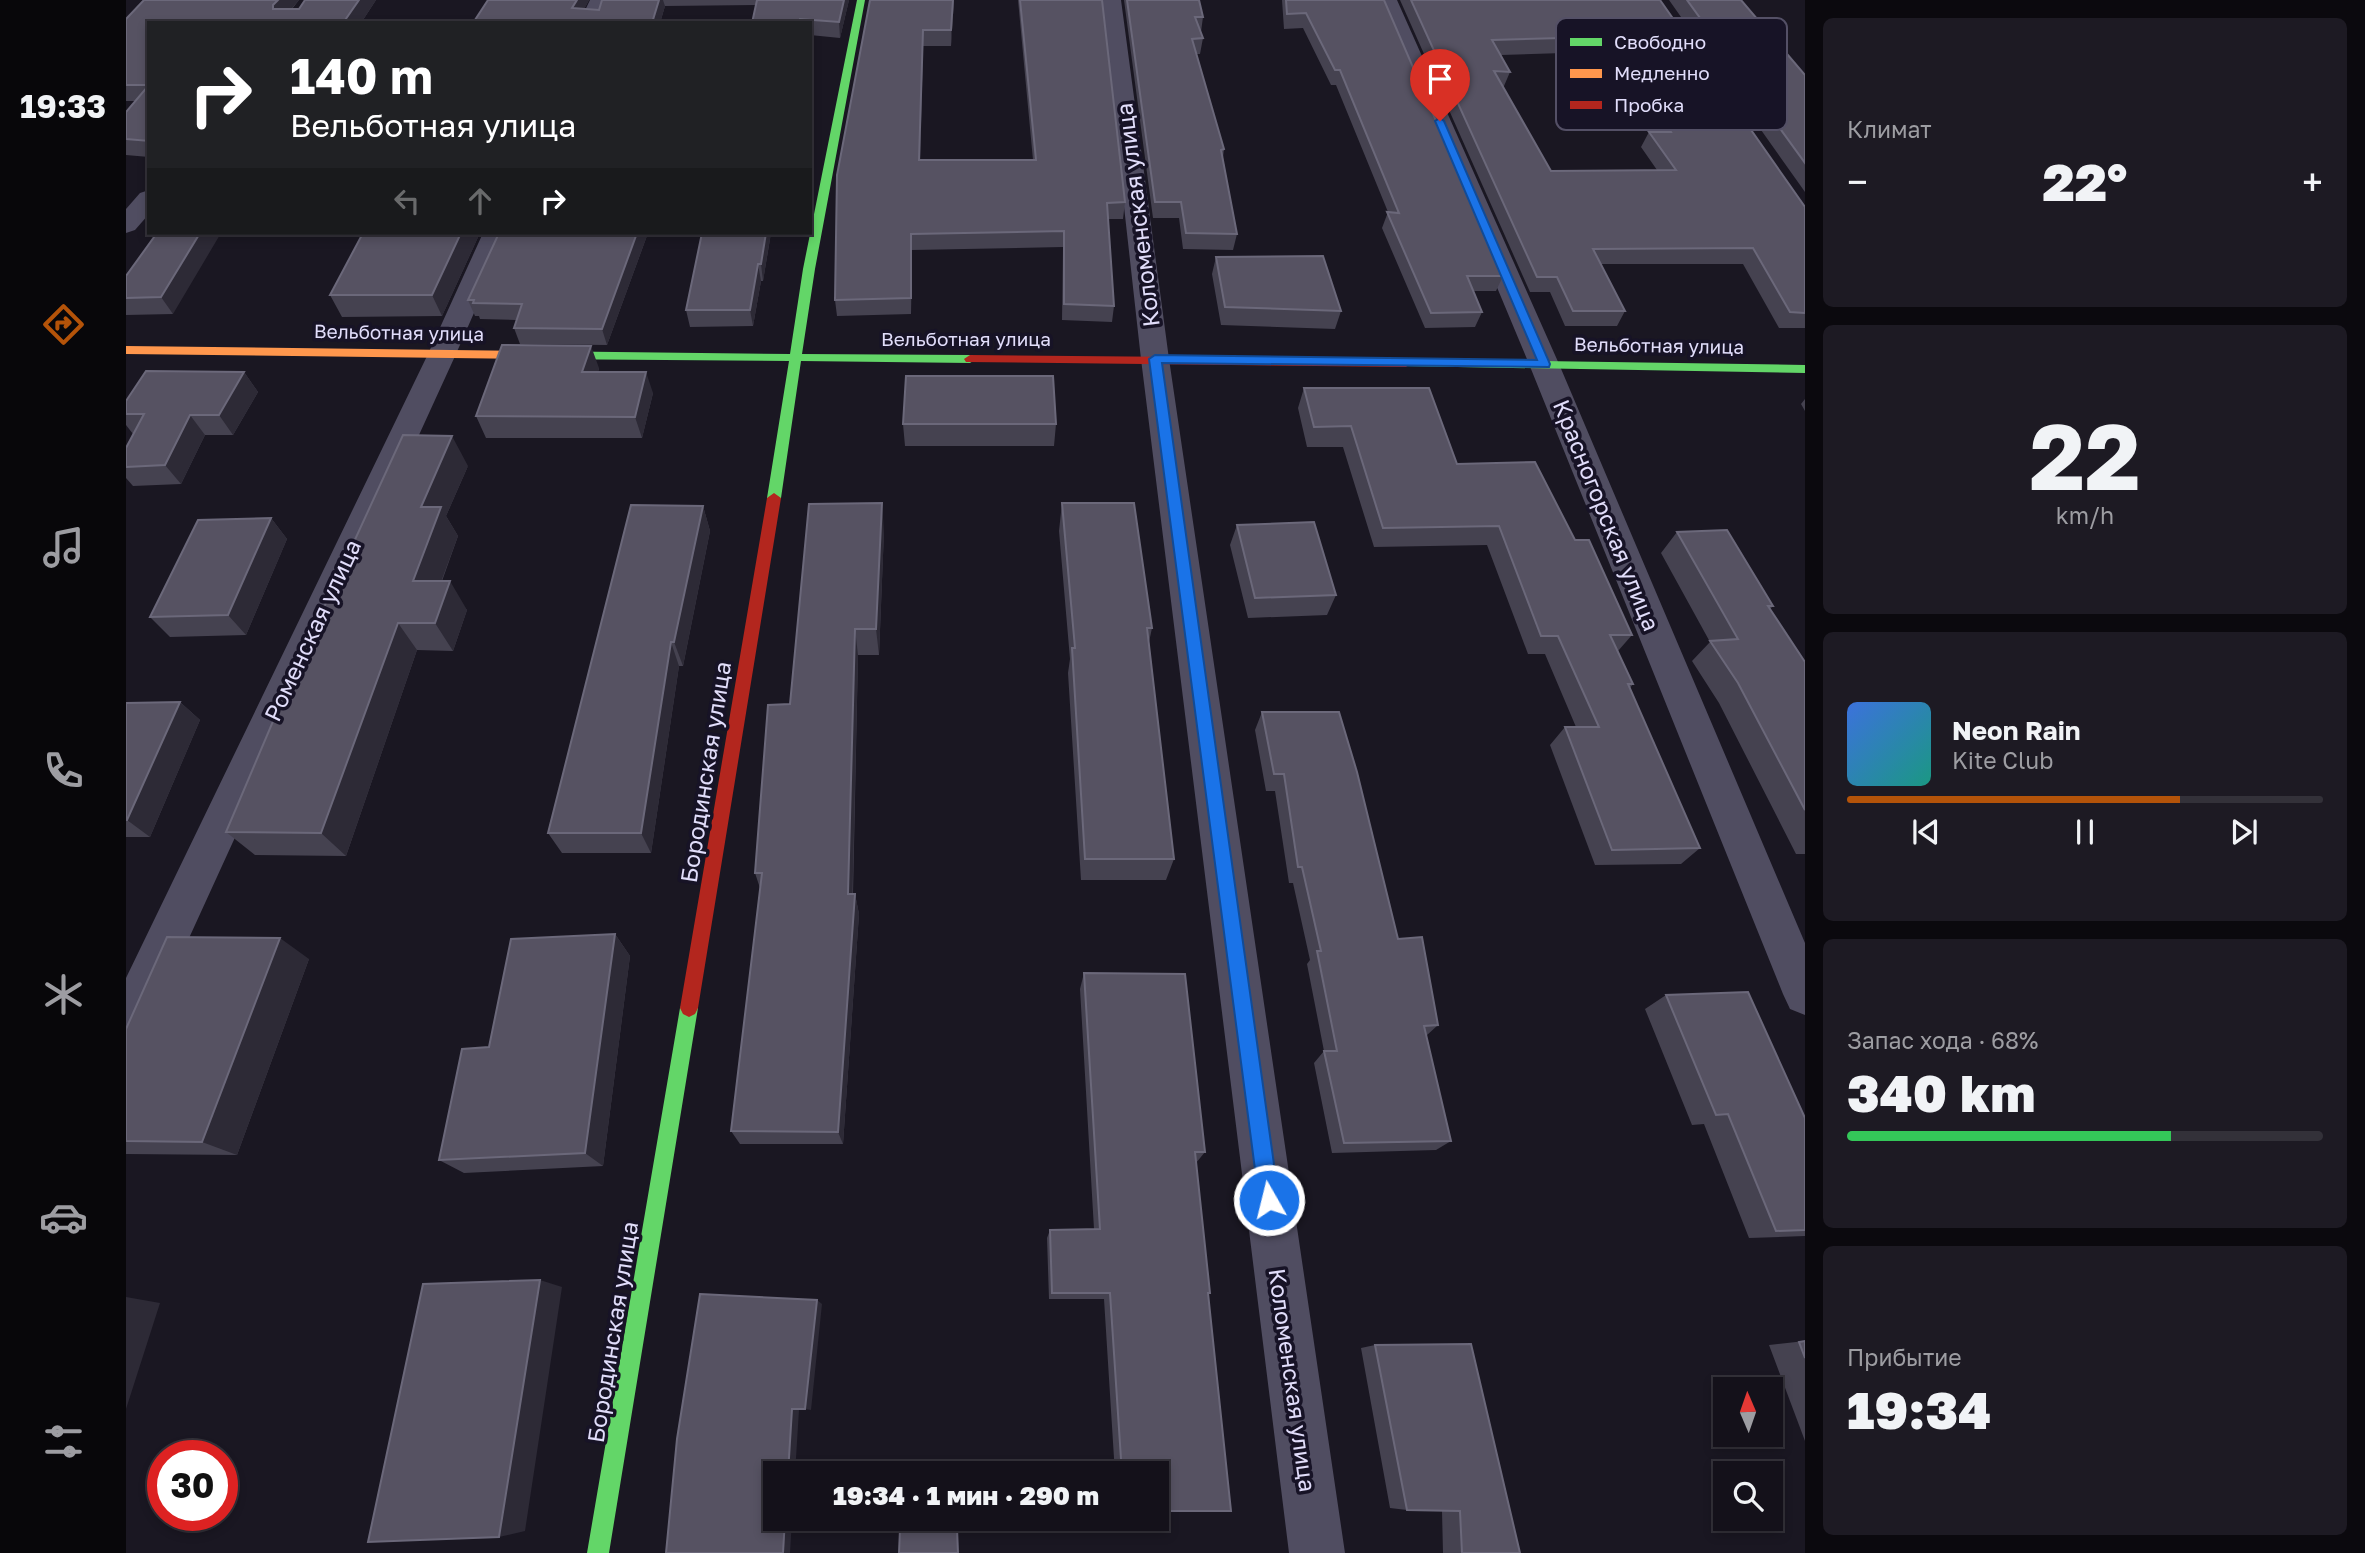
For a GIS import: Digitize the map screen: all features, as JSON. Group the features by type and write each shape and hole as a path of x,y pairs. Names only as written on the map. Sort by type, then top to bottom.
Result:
{"street":[{"path":"591,21 600,0"},
{"name":"Бородинская улица","path":"598,1553 797,359 809,269 861,0"},
{"name":"Коломенская улица","path":"1111,0 1155,359 1317,1553"},
{"name":"Красногорская улица","path":"1387,0 1544,364 1805,994"},
{"path":"126,225 147,200"},
{"name":"Роменская улица","path":"126,1026 442,354 495,235"},
{"name":"Вельботная улица","path":"126,350 797,359 1155,359 1805,369"}],"building":[{"path":"144,0 278,0 273,9 299,9 305,0 359,0 344,21 147,21 147,85 126,85 126,19"},
{"path":"488,0 577,0 572,8 599,10 602,0 659,0 653,21 474,21"},
{"path":"757,0 844,0 839,22 800,19 752,21"},
{"path":"870,0 953,0 951,30 923,30 919,160 1036,160 1020,0 1102,0 1125,202 1107,203 1114,306 1064,304 1064,231 911,234 911,298 835,300 837,175"},
{"path":"1127,0 1199,0 1203,17 1195,17 1203,38 1192,39 1224,149 1221,150 1237,234 1186,233 1181,202 1155,202"},
{"path":"1286,0 1384,0 1503,276 1467,276 1482,312 1431,313 1387,212 1399,213 1340,70 1335,70 1306,13 1287,14"},
{"path":"1411,0 1660,0 1673,18 1556,18 1556,38 1492,40 1510,72 1494,71 1551,171 1676,170 1649,132 1751,130 1805,207 1805,313 1790,312 1753,248 1593,249 1625,311 1573,311 1557,277 1537,277"},
{"path":"1687,0 1741,0 1756,18 1700,18"},
{"path":"1787,54 1805,75 1805,163 1781,130 1787,130"},
{"path":"147,87 147,141 126,139 126,112"},
{"path":"156,235 199,235 161,297 126,298 126,276"},
{"path":"362,235 460,235 432,295 330,295"},
{"path":"498,235 636,235 602,329 514,328 522,304 473,303 474,300 468,300"},
{"path":"702,235 766,235 750,310 686,310"},
{"path":"1323,256 1341,311 1225,307 1216,257"},
{"path":"502,345 591,346 582,372 646,372 635,417 476,416"},
{"path":"146,371 244,372 219,415 190,415 165,465 126,467 126,448 144,414 126,414 126,401"},
{"path":"906,376 1053,376 1056,424 903,424"},
{"path":"1304,388 1429,388 1457,464 1535,462 1575,540 1589,540 1632,635 1610,635 1633,684 1628,684 1700,848 1612,850 1565,727 1599,727 1558,636 1541,636 1499,526 1383,528 1351,426 1314,427"},
{"path":"403,435 452,436 421,507 441,507 413,581 450,581 435,623 398,623 321,833 226,832 291,679"},
{"path":"882,503 876,629 855,629 848,894 855,894 838,1132 731,1131 762,873 755,873 768,705 790,704 809,504"},
{"path":"1062,503 1134,503 1152,628 1147,628 1174,859 1085,859 1072,648 1075,648"},
{"path":"631,505 703,506 674,642 671,642 641,833 548,833"},
{"path":"271,518 228,615 150,617 198,520"},
{"path":"1314,522 1336,595 1255,598 1237,525"},
{"path":"1727,530 1773,606 1768,606 1805,662 1805,810 1738,683 1710,641 1738,639 1677,532"},
{"path":"180,702 127,820 126,820 126,703"},
{"path":"1262,712 1339,712 1357,772 1398,939 1422,937 1438,1025 1424,1026 1451,1141 1344,1143 1324,1051 1337,1051 1317,951 1321,951 1302,867 1298,867 1284,774 1274,774"},
{"path":"615,934 585,1153 439,1160 462,1049 489,1047 511,939"},
{"path":"167,937 280,938 202,1142 126,1141 126,1029"},
{"path":"1084,973 1185,974 1205,1152 1195,1152 1231,1511 1169,1511 1169,1461 1121,1461 1110,1293 1052,1293 1050,1230 1100,1229"},
{"path":"1748,992 1805,1118 1805,1230 1776,1231 1728,1114 1716,1115 1666,995"},
{"path":"540,1280 499,1537 368,1542 423,1284"},
{"path":"700,1294 817,1300 805,1409 792,1409 789,1461 763,1461 763,1531 784,1531 783,1553 666,1553 677,1439"},
{"path":"1805,1341 1805,1358 1799,1342"},
{"path":"1471,1344 1520,1553 1462,1553 1460,1511 1407,1510 1375,1345"},
{"path":"900,1531 957,1531 958,1553 899,1553"}],"traffic: fast":[{"path":"774,498 809,269 861,0"},
{"path":"531,355 970,359"},
{"path":"1406,363 1805,369"},
{"path":"598,1553 689,1008"}],"traffic: slow":[{"path":"126,350 531,355"}],"traffic: jam":[{"path":"970,359 1406,363"},
{"path":"689,1008 774,498"}],"route":[{"path":"1269,1200 1155,359 1544,364 1440,121"}]}
